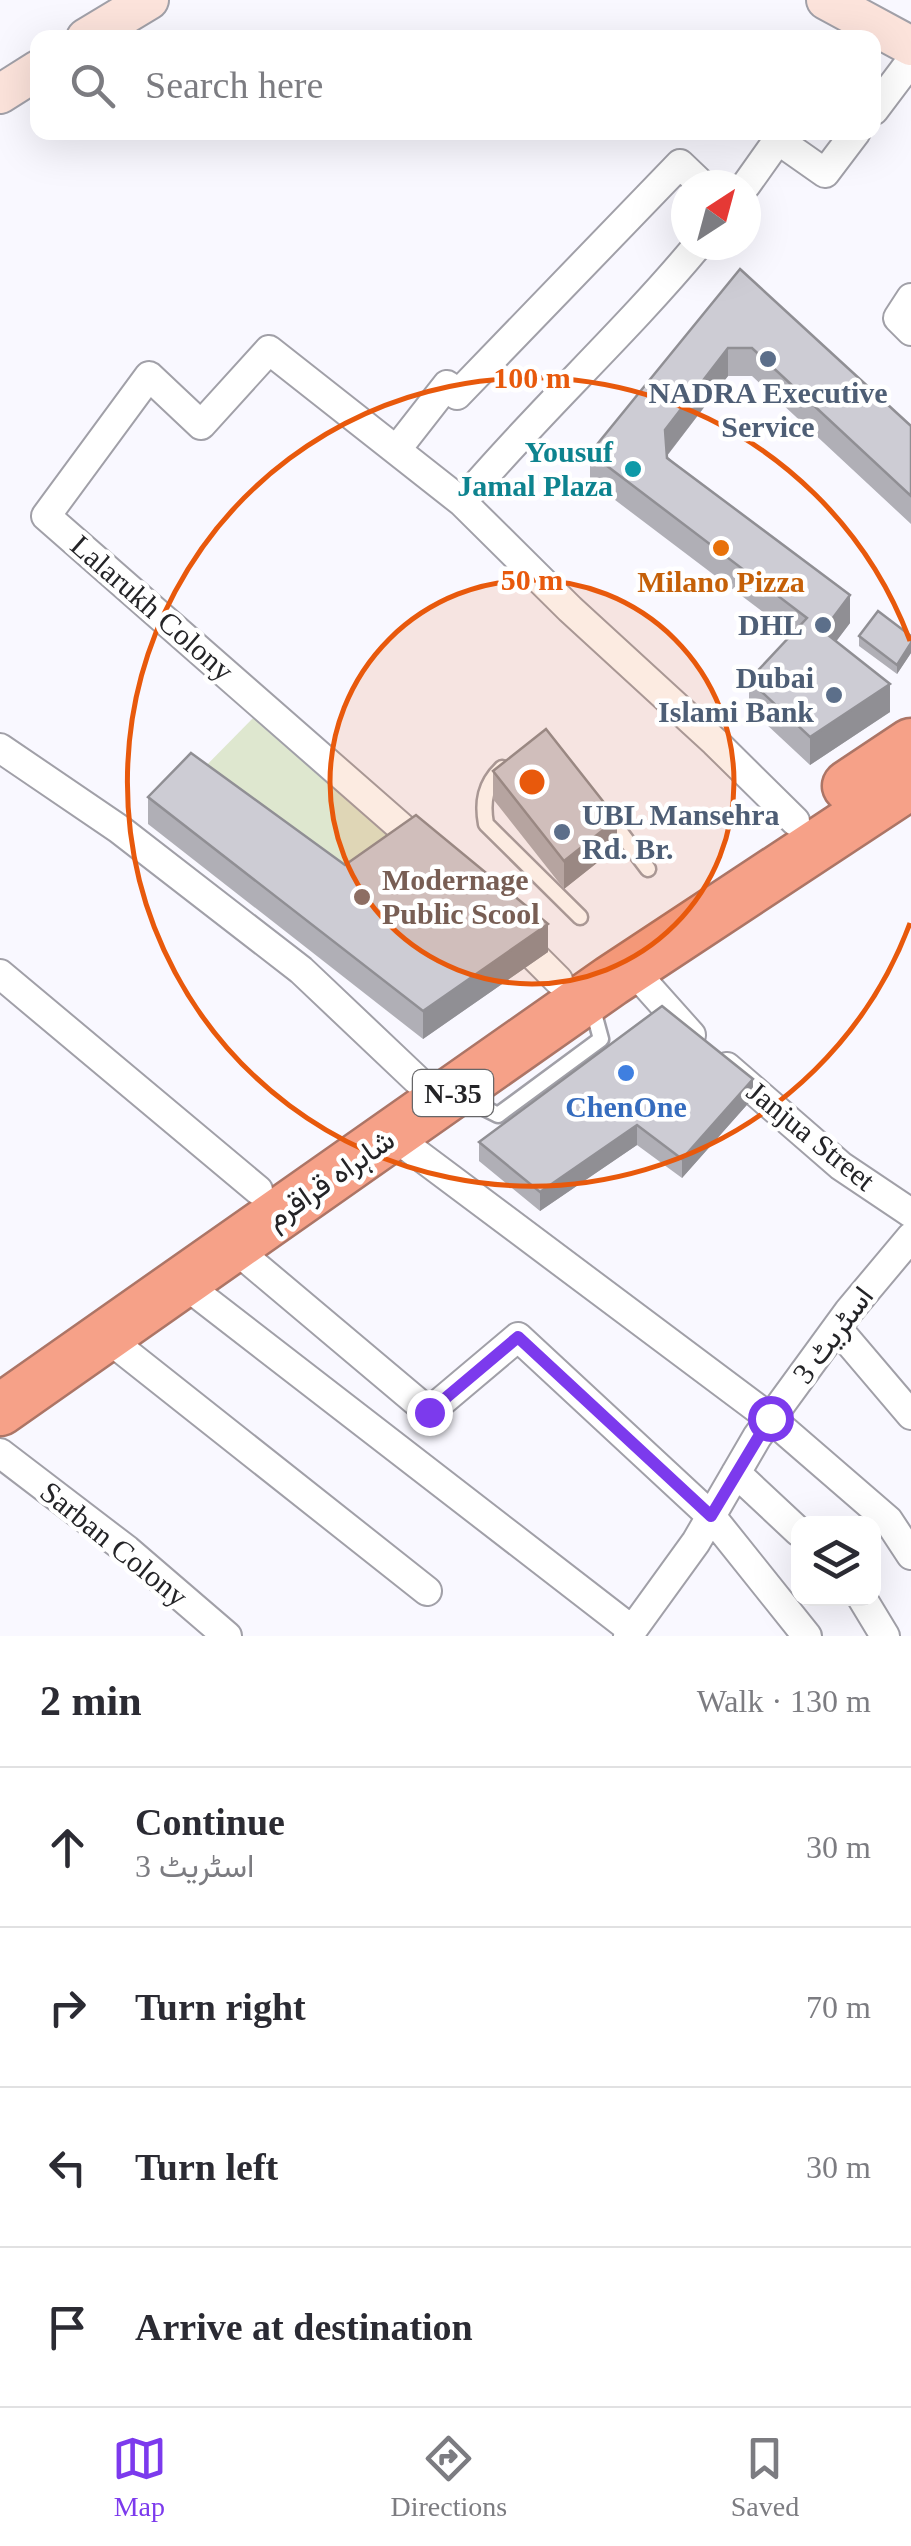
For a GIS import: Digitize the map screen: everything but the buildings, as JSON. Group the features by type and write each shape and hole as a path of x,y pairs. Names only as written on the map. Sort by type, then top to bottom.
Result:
{"highway":[{"path":"844,789 871,747 911,717"},
{"name":"شاہراہ قراقرم","path":"0,1410 392,1135 428,1091 558,980 911,744"},
{"name":"شاہراہ قراقرم","path":"0,1370 258,1190 622,975 911,783"}],"street":[{"path":"826,0 911,46"},
{"path":"95,30 125,5"},
{"path":"881,101 911,61"},
{"path":"0,94 30,75"},
{"path":"757,170 778,140 826,173 850,140"},
{"path":"397,449 447,385 457,394 671,173"},
{"path":"462,502 518,436 685,260"},
{"path":"911,298 898,318 911,330"},
{"name":"Lalarukh Colony","path":"442,864 46,516 149,376 201,425 269,350 462,502 796,821"},
{"path":"0,748 119,829 301,970 428,1091"},
{"path":"494,916 558,980"},
{"path":"0,974 258,1190"},
{"name":"Janjua Street","path":"622,975 656,1000 689,1034 841,1166 911,1213"},
{"path":"392,1135 770,1418 888,1520 911,1555"},
{"name":"اسٹریٹ 3","path":"630,1633 711,1516 770,1418 911,1238"},
{"path":"232,1247 429,1412 518,1337 711,1516 807,1636"},
{"path":"182,1282 630,1633"},
{"path":"837,1328 911,1415"},
{"path":"105,1336 426,1590"},
{"name":"Sarban Colony","path":"0,1453 127,1550 227,1636"},
{"path":"736,1473 791,1524"},
{"path":"867,1606 885,1636"}],"lane":[{"path":"512,761 497,772 486,790 486,824 580,916"},
{"path":"588,796 615,822 648,869"}],"green space":[{"path":"257,714 416,843 345,893 191,781"}],"place":[{"name":"NADRA Executive Service","path":"768,359"},
{"name":"Yousuf Jamal Plaza","path":"633,469"},
{"name":"Milano Pizza","path":"721,548"},
{"name":"DHL","path":"823,625"},
{"name":"Dubai Islami Bank","path":"834,695"},
{"name":"UBL Mansehra Rd. Br.","path":"562,832"},
{"name":"Modernage Public Scool","path":"362,897"},
{"name":"ChenOne","path":"626,1073"}],"route":[{"path":"429,1412 518,1337 711,1516 770,1418"}]}
